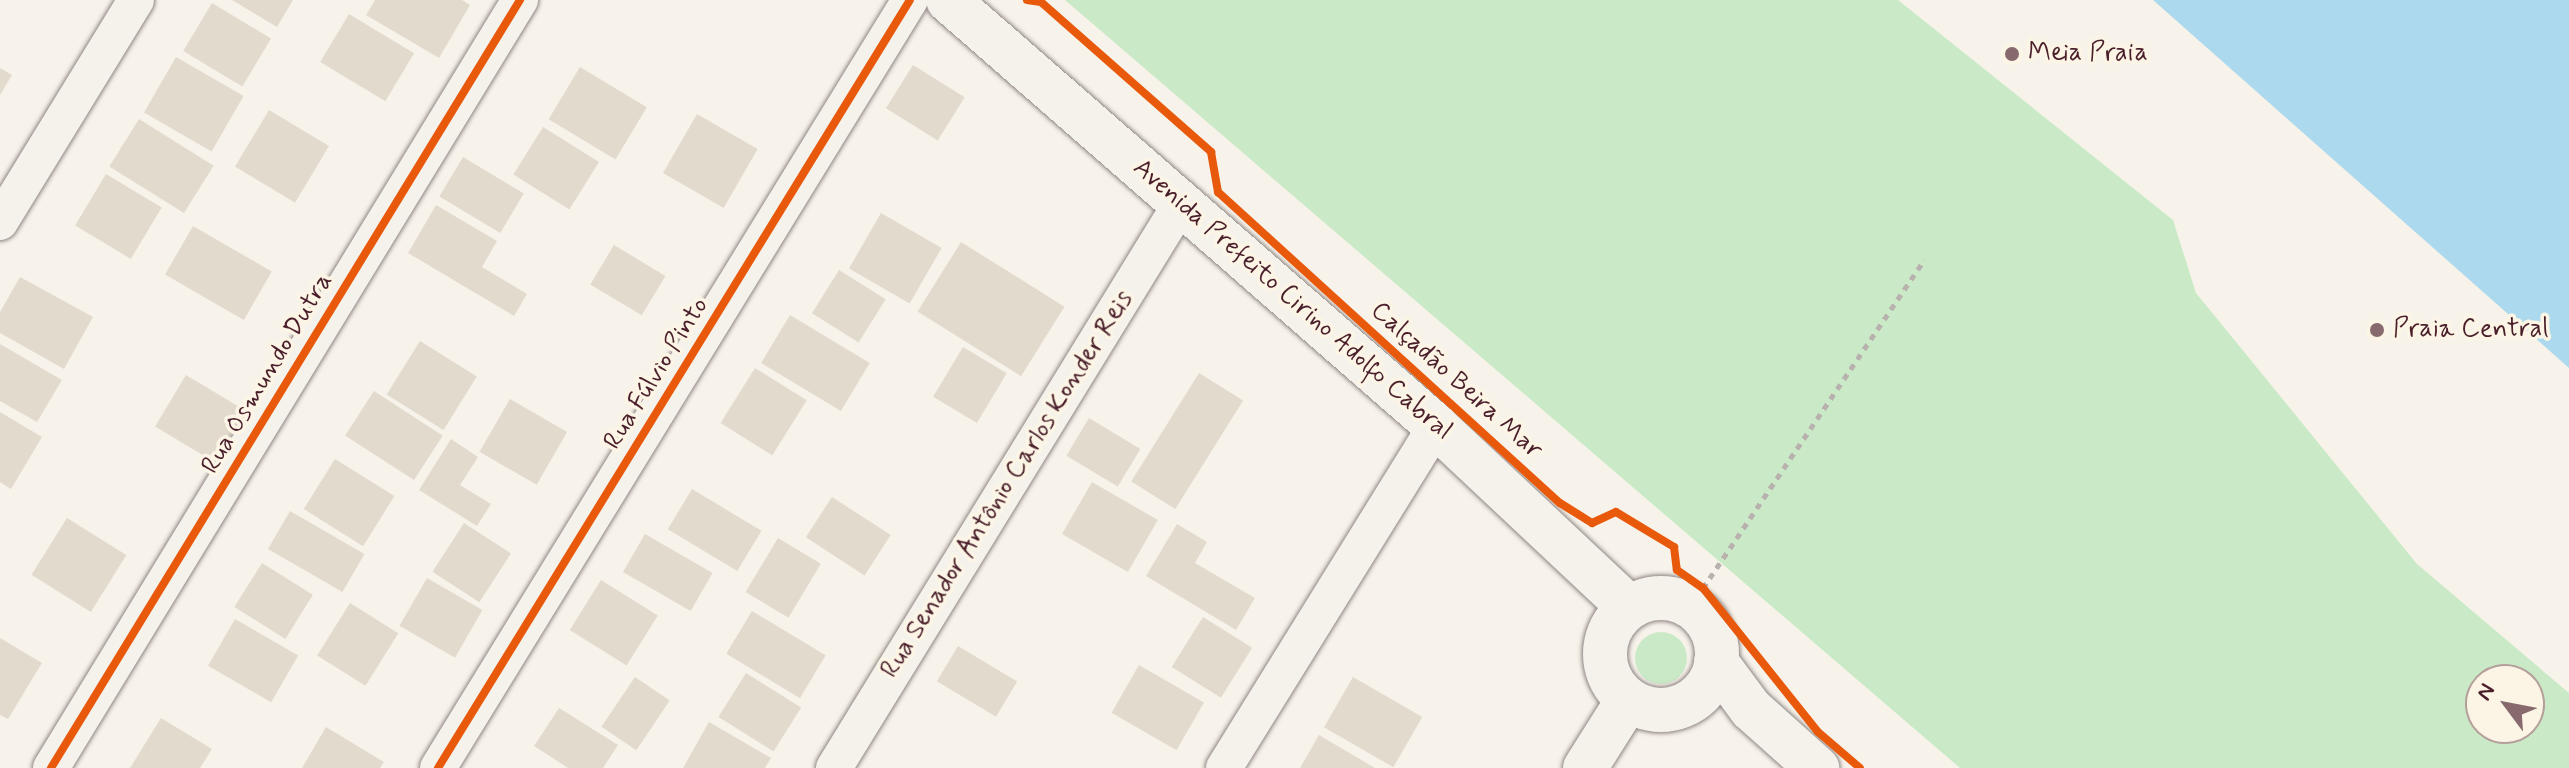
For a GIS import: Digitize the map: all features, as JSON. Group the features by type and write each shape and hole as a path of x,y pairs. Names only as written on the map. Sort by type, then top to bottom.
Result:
{"main road":[{"name":"Avenida Prefeito Cirino Adolfo Cabral","path":"948,0 1436,426 1629,607"},
{"path":"1716,662 1703,692 1675,708 1628,700 1615,687 1604,653 1616,619 1629,607 1654,597 1691,605 1711,630 1716,662 1751,709 1817,768"},
{"path":"1585,768 1628,700"}],"street":[{"path":"0,222 136,0"},
{"name":"Rua Osmundo Dutra","path":"51,768 520,0"},
{"name":"Rua Fúlvio Pinto","path":"438,768 910,0"},
{"name":"Rua Senador Antônio Carlos Konder Reis","path":"834,768 1182,202"},
{"path":"1224,768 1436,426"}],"path":[{"path":"1703,588 1924,260"},
{"path":"1694,582 1712,598"}],"green space":[{"path":"1065,0 1898,0 2173,220 2196,293 2417,564 2535,664 2465,664 2465,744 2545,744 2545,673 2569,693 2569,768 1960,768"},
{"path":"1661,632 1679,640 1687,658 1679,676 1661,684 1643,676 1635,658 1643,640"}],"water":[{"path":"2153,0 2569,0 2569,368"}],"building":[{"path":"232,0 293,0 277,27"},
{"path":"375,0 462,0 470,5 439,58 366,15"},
{"path":"212,3 271,39 242,87 183,51"},
{"path":"349,14 414,53 385,101 320,62"},
{"path":"176,57 244,96 212,151 144,112"},
{"path":"913,65 965,97 938,141 886,108"},
{"path":"580,67 647,107 615,159 549,119"},
{"path":"0,68 12,75 0,95"},
{"path":"269,110 329,146 295,203 235,167"},
{"path":"697,114 758,149 724,208 663,173"},
{"path":"139,119 214,166 184,213 109,166"},
{"path":"543,127 599,162 569,209 513,174"},
{"path":"463,157 524,194 500,233 439,196"},
{"path":"106,174 162,207 131,259 75,225"},
{"path":"436,205 497,241 482,267 527,294 514,316 408,253"},
{"path":"881,213 942,248 910,303 849,268"},
{"path":"193,226 272,272 244,320 165,274"},
{"path":"961,242 1064,307 1021,376 918,312"},
{"path":"614,245 665,276 642,315 590,284"},
{"path":"839,270 886,299 859,342 812,313"},
{"path":"20,277 93,317 64,369 0,333 0,312"},
{"path":"790,315 870,363 841,411 761,363"},
{"path":"420,341 477,377 443,430 387,394"},
{"path":"0,344 62,380 37,422 0,401"},
{"path":"963,347 1007,373 977,423 933,397"},
{"path":"755,368 807,400 772,455 721,423"},
{"path":"1199,373 1243,401 1175,509 1131,482"},
{"path":"186,375 245,411 214,462 155,426"},
{"path":"374,391 443,436 414,480 345,435"},
{"path":"510,399 567,432 537,485 480,452"},
{"path":"0,412 42,437 11,489 0,482"},
{"path":"1089,418 1140,449 1118,487 1066,456"},
{"path":"451,439 478,457 460,485 491,504 477,526 419,490"},
{"path":"335,459 394,496 363,546 304,509"},
{"path":"1092,482 1158,520 1128,572 1062,534"},
{"path":"692,489 761,531 737,571 668,529"},
{"path":"832,497 891,535 865,575 806,537"},
{"path":"290,511 364,554 342,592 268,549"},
{"path":"67,518 126,555 91,612 31,575"},
{"path":"464,523 511,553 479,602 432,572"},
{"path":"1177,524 1207,542 1195,563 1255,598 1236,630 1146,576"},
{"path":"645,534 713,573 691,611 623,572"},
{"path":"778,538 821,564 788,618 746,592"},
{"path":"262,563 313,595 285,639 234,607"},
{"path":"427,578 482,610 455,658 400,626"},
{"path":"601,580 658,616 627,666 570,630"},
{"path":"350,603 398,633 365,686 317,656"},
{"path":"752,611 826,655 800,698 726,654"},
{"path":"1203,617 1252,648 1221,698 1172,667"},
{"path":"235,619 298,656 271,702 208,666"},
{"path":"0,638 42,663 8,719 0,715"},
{"path":"958,646 1017,682 996,717 937,681"},
{"path":"1139,665 1204,702 1176,750 1112,713"},
{"path":"746,673 801,707 774,752 718,717"},
{"path":"635,677 670,700 636,750 601,727"},
{"path":"1353,677 1422,717 1393,767 1324,727"},
{"path":"559,708 618,745 603,768 568,768 534,746"},
{"path":"161,718 212,749 200,768 130,768"},
{"path":"709,722 771,758 765,768 683,768"},
{"path":"326,727 384,762 380,768 302,768"},
{"path":"1319,735 1375,768 1300,768"}],"cycle path":[{"path":"51,768 520,0"},
{"path":"438,768 910,0"},
{"name":"Calçadão Beira Mar","path":"1027,0 1041,2 1211,152 1218,192 1560,503 1592,523 1616,512 1674,547 1677,570 1703,588 1818,732 1860,768"}],"place":[{"name":"Meia Praia","path":"2012,54"},
{"name":"Praia Central","path":"2377,330"}]}
